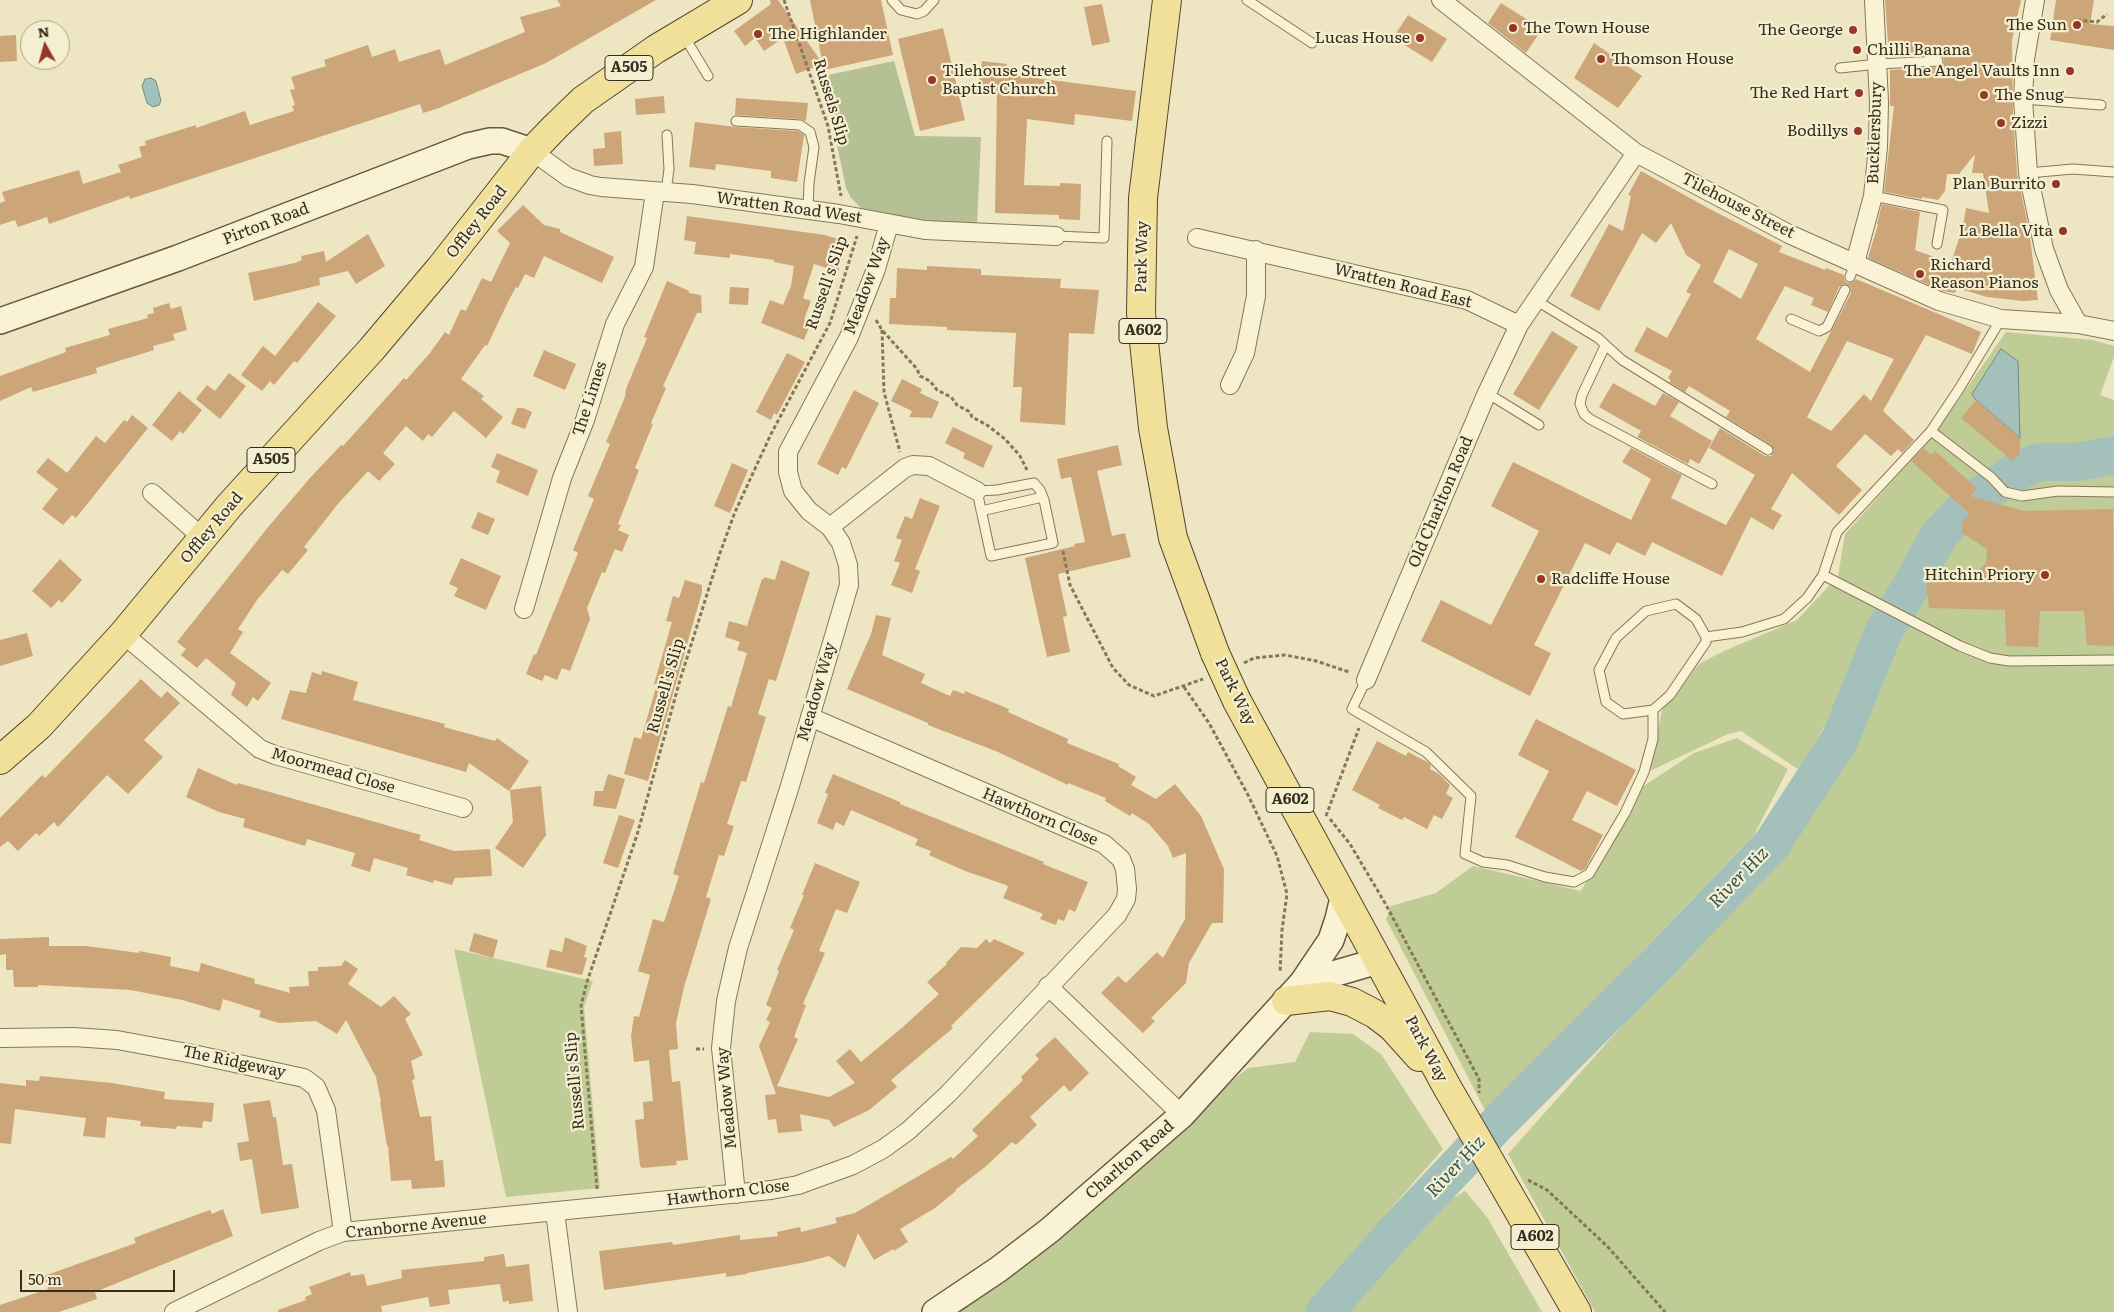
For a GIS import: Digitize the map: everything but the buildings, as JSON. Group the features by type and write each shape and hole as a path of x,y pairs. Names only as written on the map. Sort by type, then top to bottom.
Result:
{"main road":[{"name":"A505","path":"532,151 582,100 682,33 738,0"},
{"name":"Park Way","path":"1167,0 1143,198 1141,313 1153,428 1173,538 1221,665 1237,701 1378,961 1462,1098 1491,1163 1577,1312"},
{"name":"Offley Road","path":"0,760 39,726 124,634 203,538 422,290 532,151"},
{"path":"1289,997 1330,996 1352,1002 1375,1014 1392,1027 1462,1098"}],"street":[{"name":"Tilehouse Street","path":"1442,0 1636,153 1853,270 1940,301 2001,319 2078,324 2114,331"},
{"name":"Bucklersbury","path":"1853,270 1872,196 1878,148 1878,64 1874,0"},
{"path":"2035,0 2025,59 2023,99 2028,173 2044,249 2059,290 2078,324"},
{"name":"Pirton Road","path":"0,321 178,258 480,142 502,141 532,151"},
{"name":"Wratten Road West","path":"532,151 560,171 590,185 839,214 925,230 1056,236"},
{"path":"1519,325 1636,153"},
{"name":"The Limes","path":"524,609 562,478 585,420 615,324 644,267 660,192"},
{"name":"Meadow Way","path":"736,1194 721,1048 726,1001 738,948 849,585 846,555 841,543 830,527 809,511 793,491 788,472 788,452 849,337 876,270 889,224"},
{"name":"Wratten Road East","path":"1197,238 1256,250 1467,300 1519,325"},
{"path":"1230,385 1245,352 1256,296 1256,250"},
{"name":"Old Charlton Road","path":"1366,680 1487,393 1519,325"},
{"path":"830,527 905,468 913,465 929,466 977,491"},
{"path":"152,493 203,538"},
{"name":"Moormead Close","path":"124,634 260,749 275,755 463,808"},
{"name":"Hawthorn Close","path":"555,1212 771,1190 798,1184 853,1165 883,1149 908,1131 948,1094 1048,986 1088,946 1123,906 1127,880 1121,859 1104,844 810,717"},
{"name":"Charlton Road","path":"935,1312 999,1270 1050,1230 1182,1115 1289,997 1331,940 1343,898"},
{"path":"1289,997 1378,961"},
{"path":"1048,986 1182,1115"},
{"name":"The Ridgeway","path":"0,1038 74,1037 117,1040 304,1078 316,1087 326,1110 343,1232"},
{"path":"555,1212 568,1312"},
{"name":"Cranborne Avenue","path":"174,1312 319,1241 343,1232 555,1212"}],"lane":[{"path":"892,0 901,10 917,14 924,11 934,0"},
{"path":"1247,0 1312,42"},
{"path":"682,33 708,76"},
{"path":"1840,68 1938,61"},
{"path":"2023,99 2101,105"},
{"path":"736,121 800,125 810,132 814,147 809,183 808,210"},
{"path":"660,192 669,169 667,135"},
{"path":"1056,236 1104,238 1107,141"},
{"path":"2028,173 2073,169 2114,172"},
{"path":"1872,196 1943,210 1937,244"},
{"path":"1791,319 1819,331 1827,327 1845,290"},
{"path":"1536,301 1598,338 1622,360 1768,450"},
{"path":"1706,637 1742,632 1784,619 1807,598 1823,575 1837,532 1931,430 1959,389 2001,319"},
{"path":"1605,346 1582,395 1580,404 1584,414 1590,419 1712,484"},
{"path":"1487,393 1539,425"},
{"path":"1931,430 1991,477 2005,492 2022,496 2058,490 2114,492"},
{"path":"1034,484 1043,497 1053,542 991,556 977,491 1034,484"},
{"path":"981,511 1043,497"},
{"path":"1823,575 1960,646 1990,658 2009,661 2114,660"},
{"path":"1676,604 1696,619 1706,637 1706,642 1670,695 1653,710 1623,714 1606,702 1600,670 1616,638 1646,611 1676,604"},
{"path":"1366,680 1352,709 1426,752 1471,796 1465,854 1483,862 1507,865 1545,877 1574,882 1589,874 1625,813 1644,772 1652,739 1653,710"}],"path":[{"name":"Russels Slip","path":"784,0 828,126 841,191 839,214"},
{"path":"2078,20 2097,22 2107,14"},
{"name":"Russell's Slip","path":"596,1181 581,1006 587,982 637,835 680,680 720,553 735,512 771,434 830,323 862,219"},
{"path":"864,300 882,330 917,369 920,376 930,381 937,390 952,397 957,405 970,412 972,417 987,425 1005,439 1020,456 1034,484"},
{"path":"882,330 884,392 905,468"},
{"path":"1053,542 1064,552 1070,585 1114,668 1129,686 1154,696 1184,687 1221,665 1254,658 1285,655 1316,661 1366,680"},
{"path":"1184,687 1209,723 1248,795 1277,856 1287,894 1282,930 1289,997"},
{"path":"1364,716 1327,815 1350,844 1386,903 1479,1079 1462,1098"},
{"path":"1523,1177 1547,1190 1607,1246 1665,1312"}],"green space":[{"path":"894,61 915,136 981,137 977,225 891,218 867,214 851,198 846,188 830,112 819,77"},
{"path":"2006,332 2093,340 2114,346 2114,357 2100,395 2114,400 2114,1312 1595,1312 1508,1154 1628,1019 1785,856 1887,654 1864,644 1802,772 1741,731 1728,734 1650,771 1662,710 1699,664 1724,651 1797,620 1838,576 1845,534 1933,436"},
{"path":"1737,738 1788,769 1754,835 1487,1114 1386,919 1391,906 1436,893 1473,866 1581,891 1639,789 1694,753"},
{"path":"454,949 593,981 584,1007 600,1188 506,1197"},
{"path":"1310,1032 1353,1034 1381,1054 1443,1149 1344,1262 1308,1312 956,1312 1183,1120 1248,1068 1295,1062"},
{"path":"1465,1191 1487,1217 1542,1312 1340,1312 1439,1207"}],"water":[{"path":"151,78 156,81 161,101 159,105 153,107 147,103 142,86 145,79"},
{"path":"2001,349 2018,361 2020,438 1976,400 1972,394"}],"waterway":[{"name":"River Hiz","path":"1325,1312 1395,1232 1500,1121 1658,963 1772,844 1840,739 1884,631 1939,535 1972,501 2014,473 2039,462 2077,462 2114,455"}],"place":[{"name":"The Sun","path":"2077,25"},
{"name":"The Town House","path":"1513,28"},
{"name":"The George","path":"1853,30"},
{"name":"The Highlander","path":"758,34"},
{"name":"Lucas House","path":"1420,38"},
{"name":"Chilli Banana","path":"1857,50"},
{"name":"Thomson House","path":"1601,59"},
{"name":"The Angel Vaults Inn","path":"2070,71"},
{"name":"Tilehouse Street Baptist Church","path":"932,80"},
{"name":"The Red Hart","path":"1859,93"},
{"name":"The Snug","path":"1984,95"},
{"name":"Zizzi","path":"2001,123"},
{"name":"Bodillys","path":"1858,131"},
{"name":"Plan Burrito","path":"2056,184"},
{"name":"La Bella Vita","path":"2063,231"},
{"name":"Richard Reason Pianos","path":"1920,274"},
{"name":"Hitchin Priory","path":"2045,575"},
{"name":"Radcliffe House","path":"1541,579"}]}
